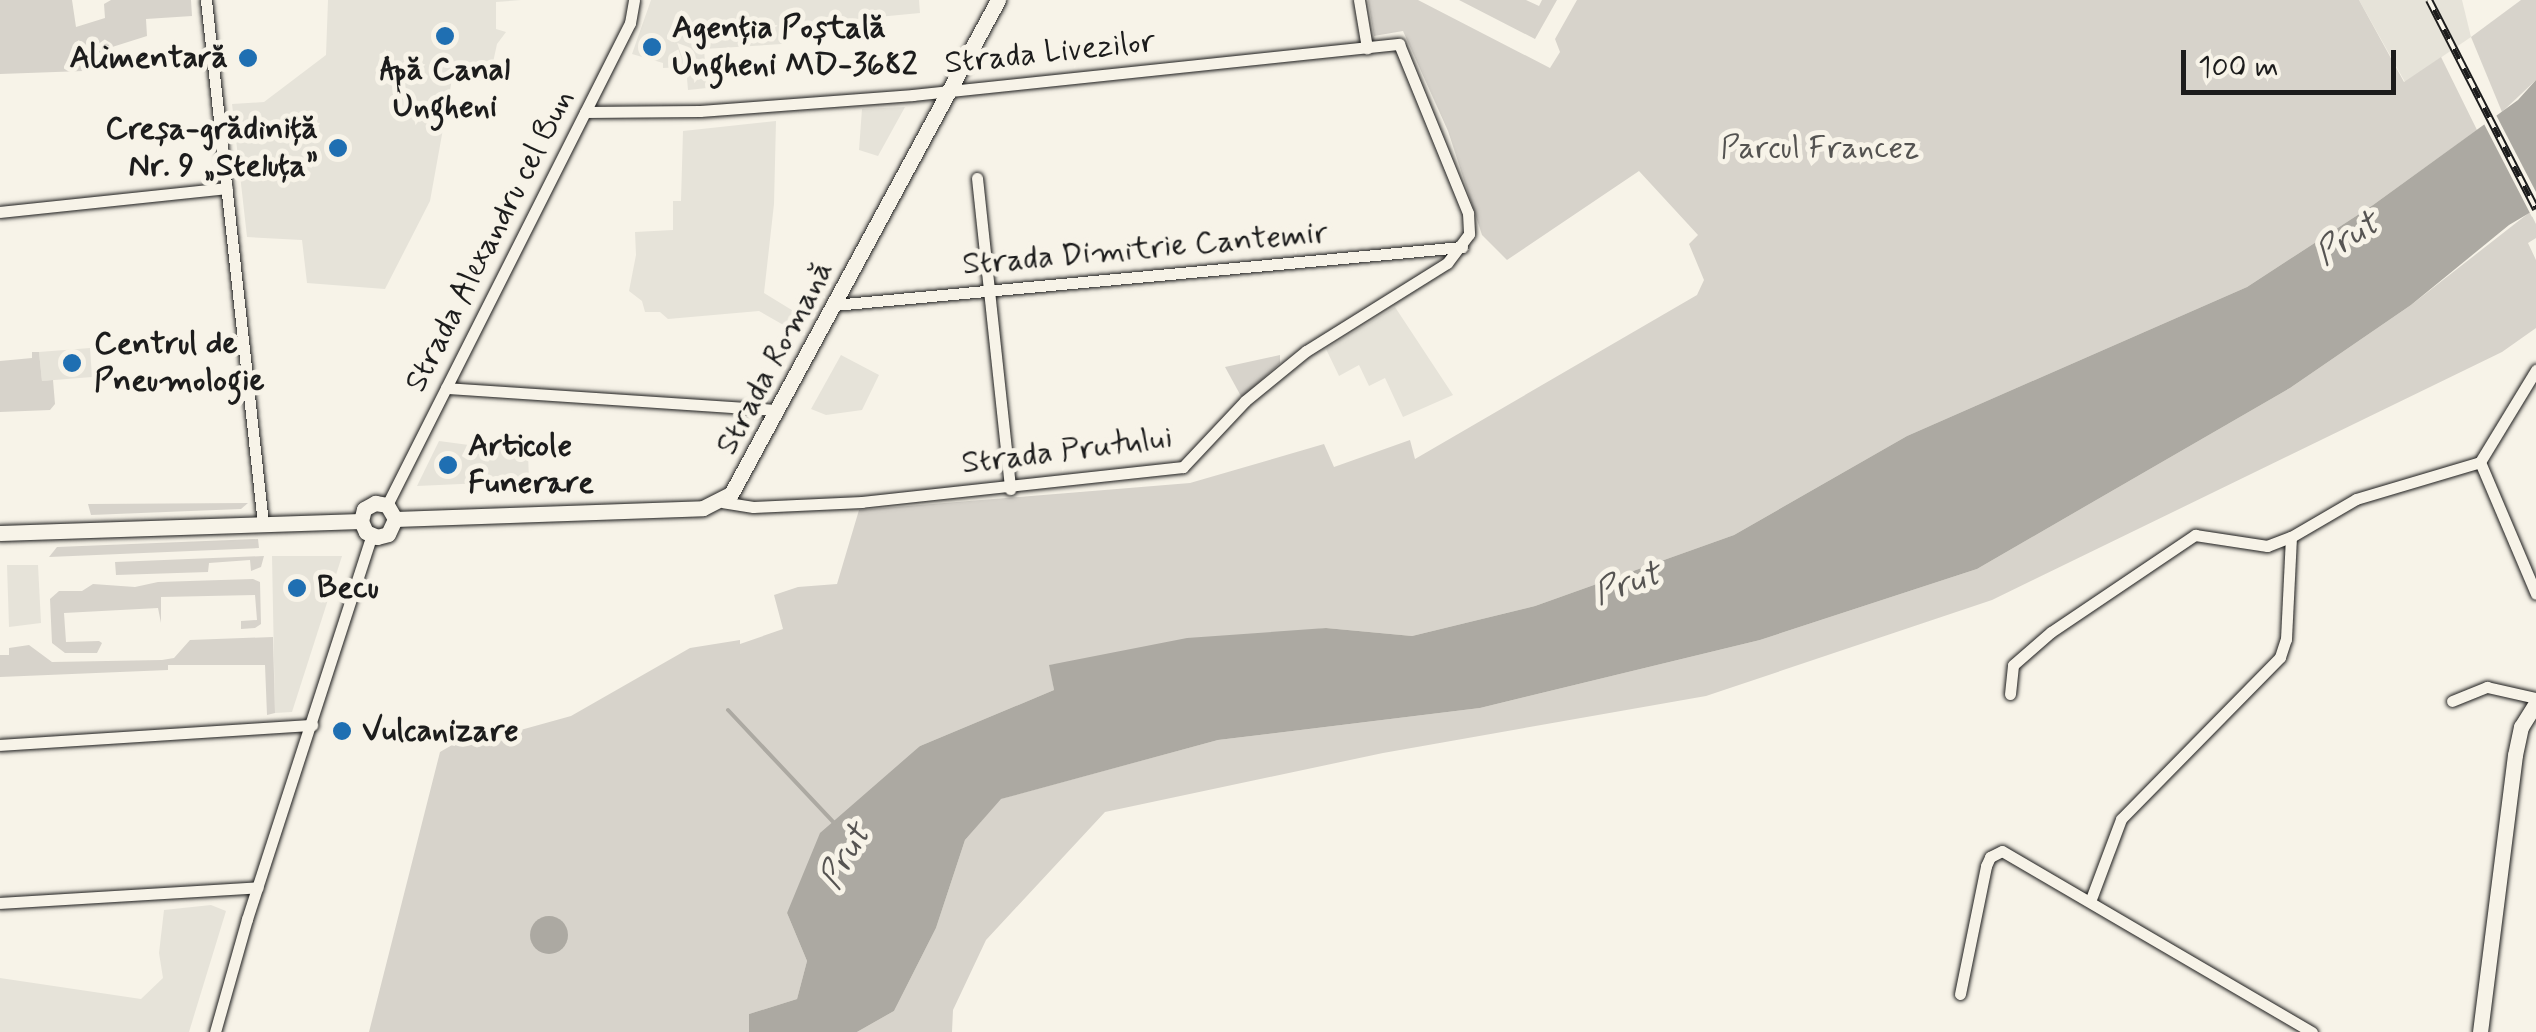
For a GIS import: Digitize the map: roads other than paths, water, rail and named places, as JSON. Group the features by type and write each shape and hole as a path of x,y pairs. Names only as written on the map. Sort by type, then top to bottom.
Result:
{"main road":[{"name":"Strada Romană","path":"391,512 703,508 722,502 740,482 998,0"},
{"path":"369,505 391,512 388,534 372,535 361,521 369,505"},
{"path":"0,534 361,521"},
{"path":"2480,1032 2515,755 2521,727 2536,701"}],"street":[{"path":"206,0 263,524"},
{"name":"Strada Alexandru cel Bun","path":"391,512 446,388 630,22 634,0"},
{"path":"1359,0 1367,48"},
{"name":"Strada Livezilor","path":"585,112 762,108 1399,44 1437,129 1471,225 1462,247"},
{"path":"977,178 986,293 1010,488"},
{"path":"0,212 226,188"},
{"name":"Strada Dimitrie Cantemir","path":"834,306 1462,247"},
{"name":"Strada Prutului","path":"722,502 771,506 1010,488 1183,467 1272,378 1306,351 1427,278 1462,247"},
{"path":"2010,694 2013,665 2051,632 2195,536 2258,547 2291,538 2356,499 2480,462 2536,370"},
{"path":"446,388 778,410"},
{"path":"2480,462 2536,594"},
{"path":"215,1032 372,535"},
{"path":"2091,899 2129,809 2208,734 2280,656 2286,639 2291,538"},
{"path":"2452,701 2487,688 2536,701"},
{"path":"0,745 312,725"},
{"path":"1960,994 1986,866 1995,853 2009,852 2312,1032"},
{"path":"0,904 258,887"}],"water":[{"name":"Prut","path":"2536,80 2536,209 2509,225 2411,305 2290,388 1977,569 1760,640 1480,708 1218,740 1001,799 965,840 936,928 894,1011 857,1032 749,1032 749,1014 797,999 807,961 787,913 820,833 920,746 1054,690 1049,665 1187,638 1326,628 1412,636 1535,606 1734,535 1907,436 2247,287 2373,205 2518,100"},
{"path":"549,916 563,921 568,935 563,949 549,954 535,949 530,935 535,921"}],"waterway":[{"name":"Prut","path":"728,710 834,823"}],"railway":[{"path":"2429,0 2536,209"}],"place":[{"name":"Apă Canal Ungheni","path":"445,36"},
{"name":"Agenția Poștală Ungheni MD-3682","path":"652,47"},
{"name":"Alimentară","path":"248,58"},
{"name":"Creșa-grădiniță Nr. 9 „Steluța”","path":"338,148"},
{"name":"Centrul de Pneumologie","path":"72,363"},
{"name":"Articole Funerare","path":"448,465"},
{"name":"Becu","path":"297,588"},
{"name":"Vulcanizare","path":"342,731"}],"park label":[{"name":"Parcul Francez","path":"1820,148"}]}
